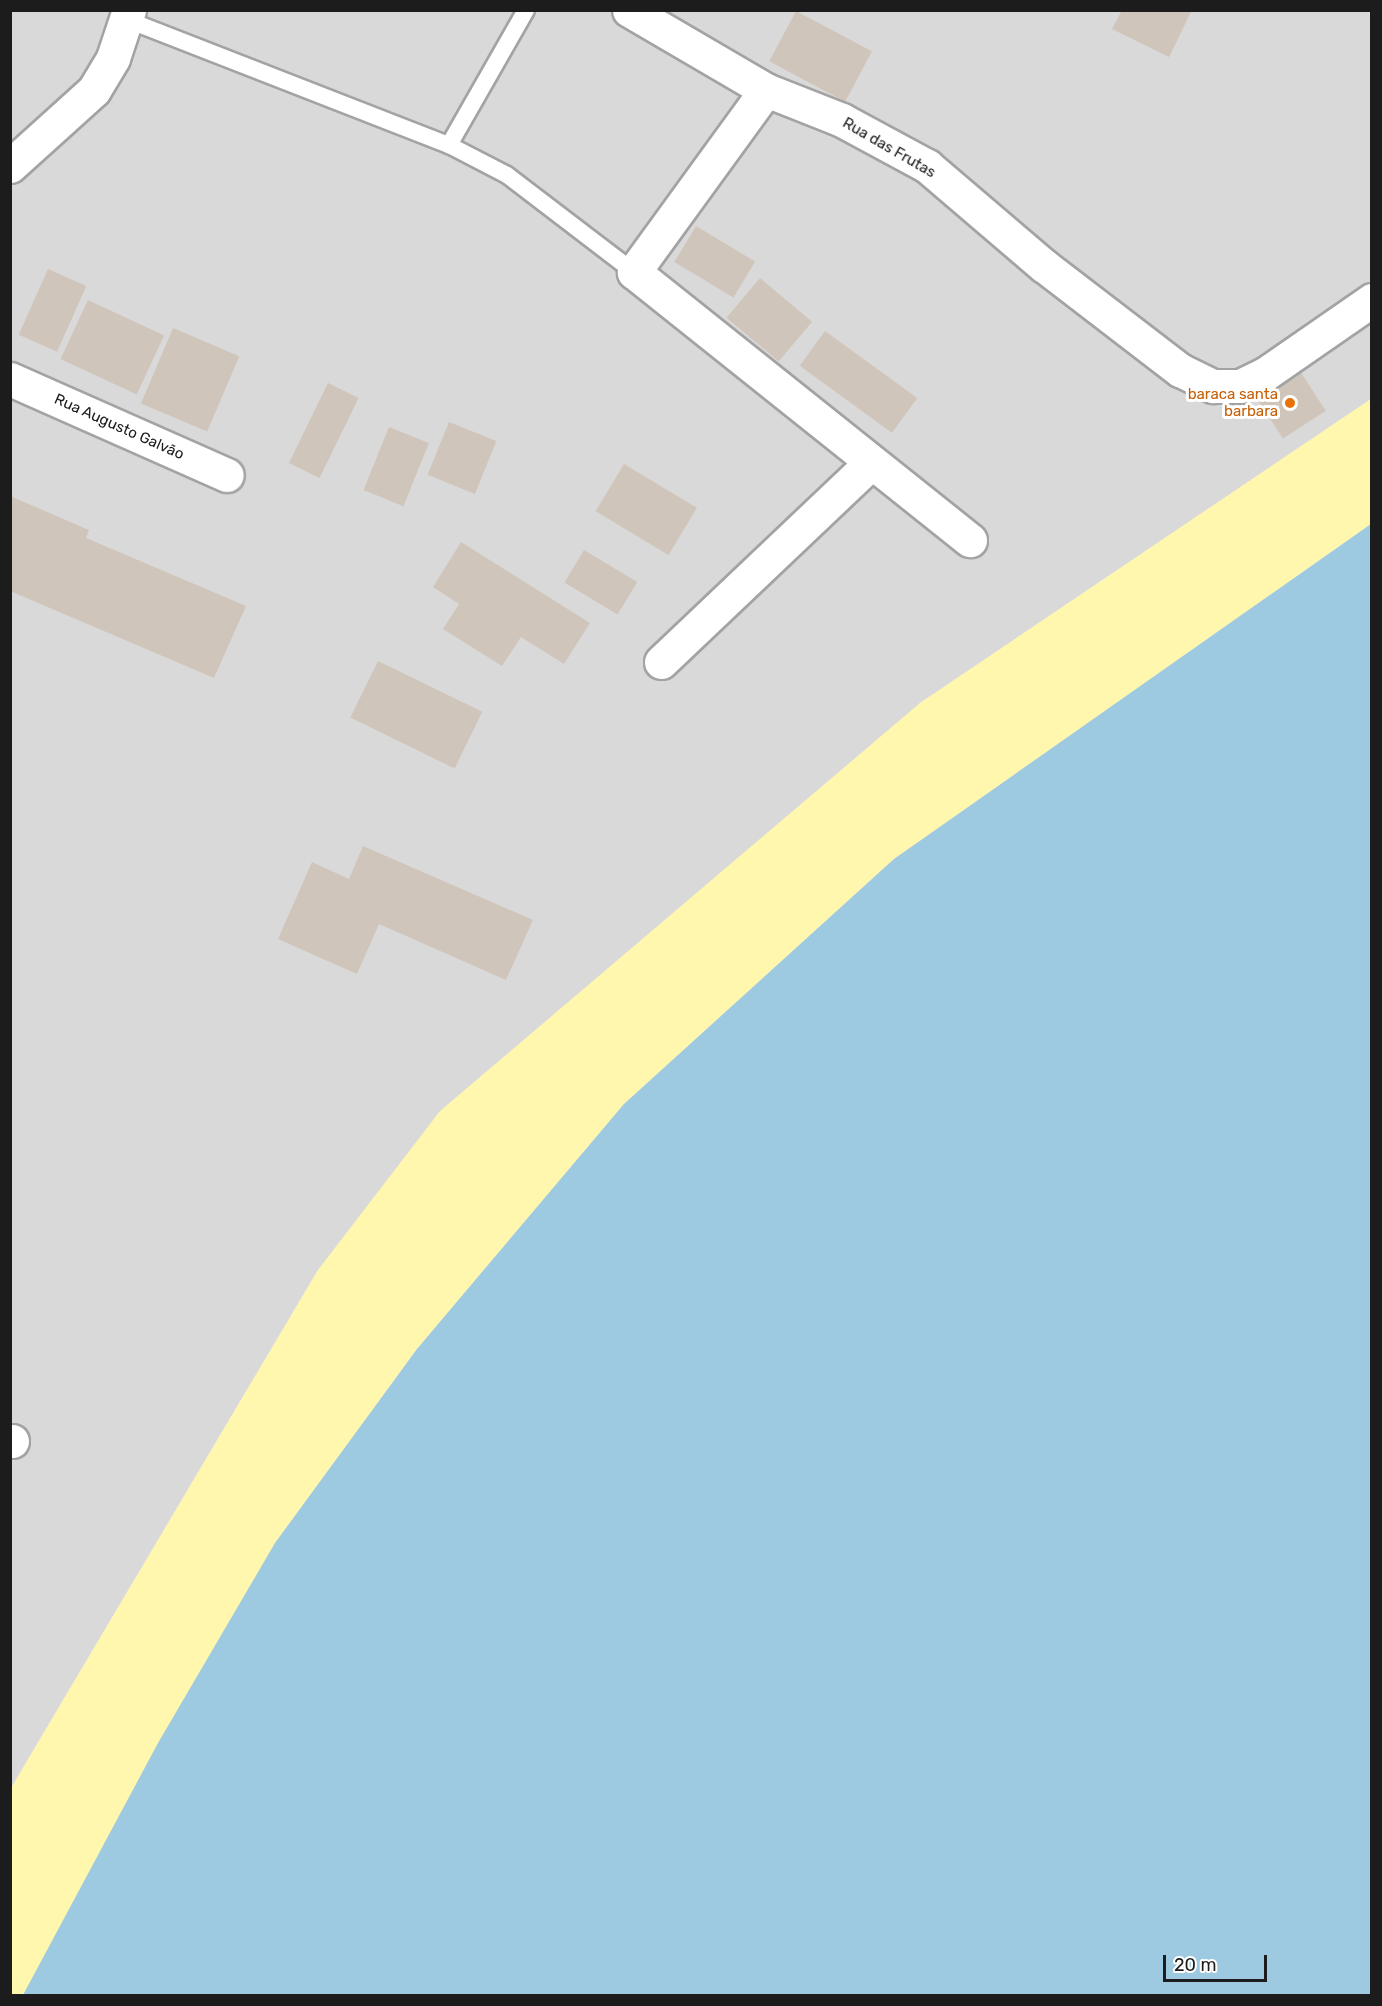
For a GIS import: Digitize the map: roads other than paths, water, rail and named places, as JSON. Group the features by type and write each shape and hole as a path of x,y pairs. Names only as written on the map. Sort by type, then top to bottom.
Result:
{"street":[{"name":"Rua das Frutas","path":"629,10 766,90 842,120 927,166 1042,265 1180,370 1213,386 1240,386 1371,300"},
{"path":"10,166 94,90 129,15"},
{"path":"766,90 634,272 870,464 970,540"},
{"name":"Rua Augusto Galvão","path":"10,379 227,475"},
{"path":"661,662 870,464"}],"lane":[{"path":"449,145 526,10"},
{"path":"129,15 449,145 507,175 634,272"}],"water":[{"path":"1371,524 1371,1995 23,1995 158,1743 275,1543 417,1349 624,1104 894,859"}],"place":[{"name":"baraca santa barbara","path":"1290,403"}]}
